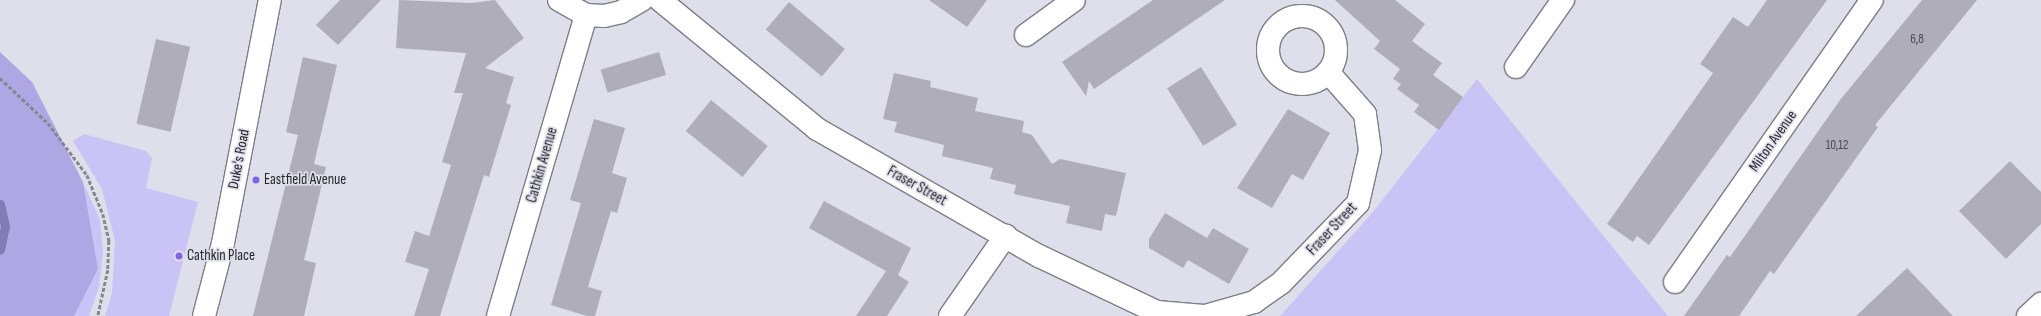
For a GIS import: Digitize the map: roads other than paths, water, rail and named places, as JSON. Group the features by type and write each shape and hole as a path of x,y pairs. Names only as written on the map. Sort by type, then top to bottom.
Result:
{"street":[{"name":"Duke's Road","path":"204,316 223,243 270,0"},
{"path":"559,0 586,14 621,12 642,0"},
{"name":"Fraser Street","path":"660,0 817,129 1039,256 1157,312 1204,316 1254,302 1282,283 1358,203 1370,150 1365,114 1328,72"},
{"path":"1026,35 1074,0"},
{"path":"1516,67 1563,0"},
{"name":"Milton Avenue","path":"1674,282 1872,0"},
{"path":"1286,10 1307,16 1327,26 1336,46 1336,57 1328,72 1314,82 1303,84 1282,77 1274,69 1269,54 1271,37 1286,10"},
{"name":"Cathkin Avenue","path":"498,316 586,14"},
{"path":"950,316 1006,236"},
{"path":"2028,316 2041,304"}],"waterway":[{"path":"0,204 5,226 0,249"}],"place":[{"name":"Eastfield Avenue","path":"256,180"},
{"name":"Cathkin Place","path":"179,256"}]}
